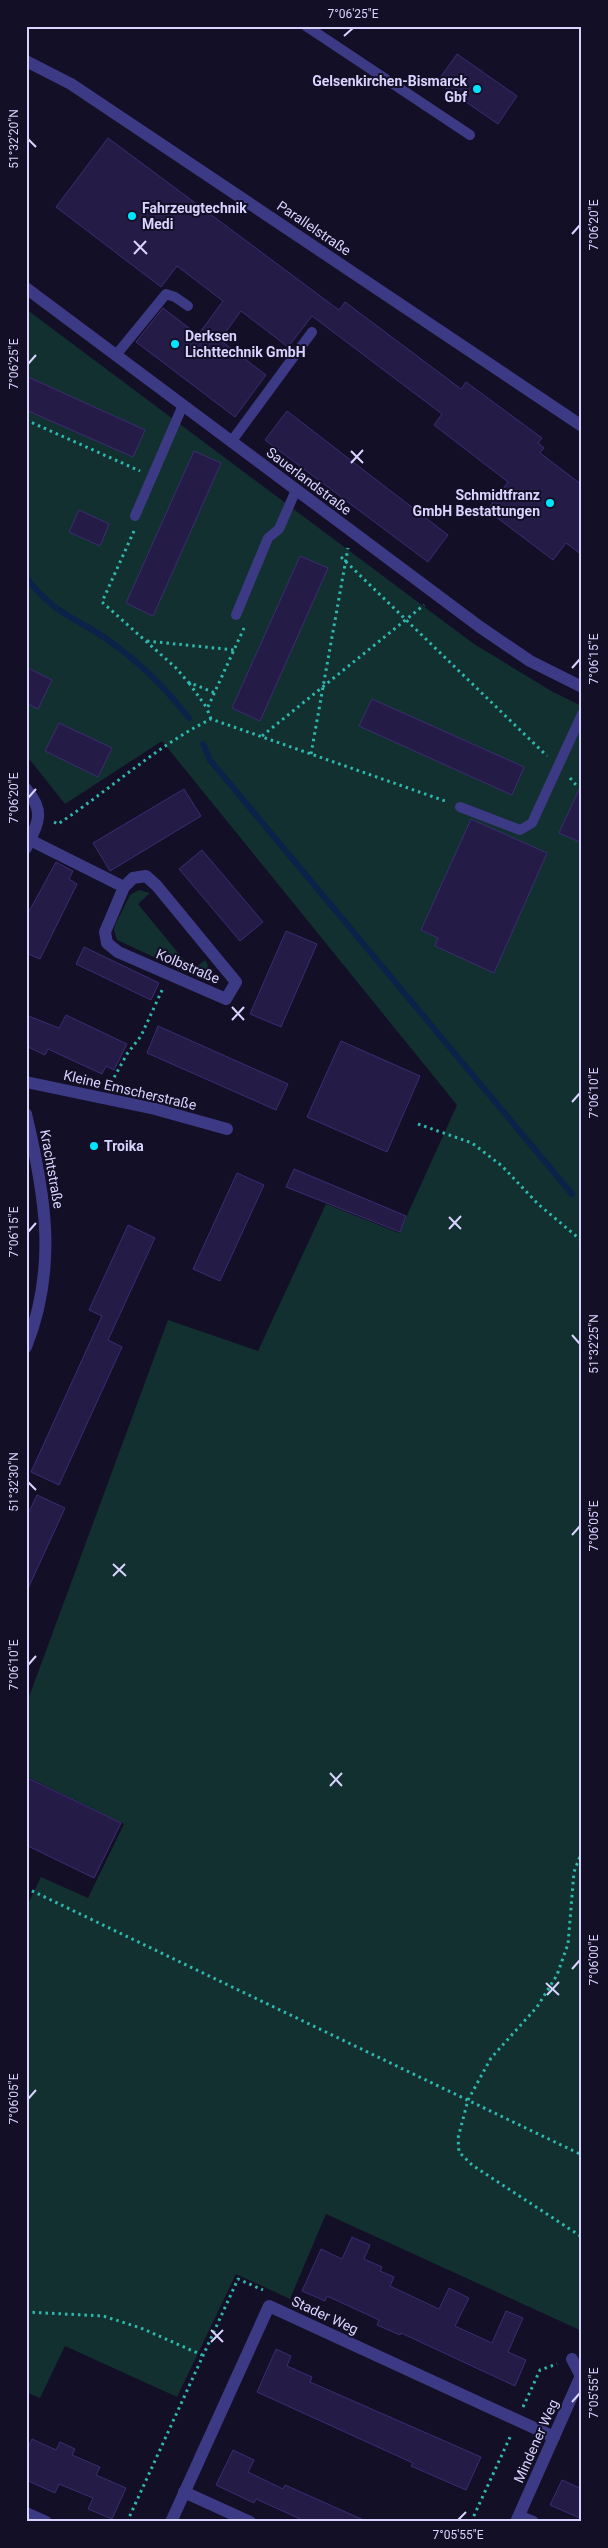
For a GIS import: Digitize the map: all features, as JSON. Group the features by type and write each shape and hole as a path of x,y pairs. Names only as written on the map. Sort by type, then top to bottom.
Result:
{"street":[{"name":"Parallelstraße","path":"26,61 71,84 582,426"},
{"name":"Sauerlandstraße","path":"26,288 434,594 530,661 582,687"},
{"path":"26,789 36,800 39,818 28,844 124,888"},
{"name":"Kolbstraße","path":"146,876 152,881 236,982 226,999 118,952 107,943 105,932 124,888 133,878 146,876"},
{"name":"Kleine Emscherstraße","path":"26,1082 156,1109 227,1129"},
{"name":"Krachtstraße","path":"26,1114 42,1180 46,1229 45,1270 38,1306 26,1347"},
{"name":"Stader Weg","path":"171,2522 269,2306 554,2437"},
{"name":"Mindener Weg","path":"533,2522 518,2519 581,2378 572,2359"},
{"path":"184,2492 250,2522"},
{"path":"26,2513 46,2522"}],"lane":[{"path":"306,26 470,135"},
{"path":"116,355 166,294 175,297 188,306"},
{"path":"231,442 312,332"},
{"path":"134,516 183,405"},
{"path":"236,615 268,538 279,529 296,490"},
{"path":"460,807 520,830 532,823 582,714"}],"path":[{"path":"26,420 152,476"},
{"path":"134,516 140,518 102,602 147,641 188,682 208,709 211,719"},
{"path":"311,754 348,546 356,535"},
{"path":"341,557 576,785"},
{"path":"261,736 427,603 434,594"},
{"path":"208,709 246,623 236,615"},
{"path":"147,641 234,650"},
{"path":"188,682 214,693"},
{"path":"39,818 58,824 93,801 180,734 211,719 460,807"},
{"path":"103,1098 126,1054 141,1036 169,974"},
{"path":"418,1124 472,1143 502,1166 538,1204 582,1241"},
{"path":"582,1851 574,1872 568,1944 557,1975 537,2008 491,2058 468,2100 458,2138 459,2152 472,2165 582,2237"},
{"path":"26,1888 582,2155"},
{"path":"127,2522 238,2279 273,2295 269,2306"},
{"path":"26,2312 103,2316 141,2328 202,2355"}],"green space":[{"path":"26,309 474,644 553,692 582,706 582,2331 326,2214 290,2299 236,2274 177,2397 65,2346 40,2398 26,2392 26,1908 41,1877 88,1898 124,1824 26,1776 26,1705 168,1320 258,1351 326,1204 399,1233 457,1105 162,741 65,804 26,755"},
{"path":"139,890 150,893 138,904 192,970 205,960 208,965 206,974 195,976 117,940 114,930 115,925 130,895"}],"building":[{"name":"Gelsenkirchen-Bismarck Gbf","path":"457,54 517,96 498,124 437,82"},
{"path":"108,138 339,310 345,302 461,389 466,382 542,438 538,443 544,448 540,453 582,485 582,555 566,543 553,560 487,510 508,482 434,425 442,414 312,316 288,347 241,311 220,340 266,375 235,417 136,342 163,308 198,335 223,301 177,266 161,287 56,207"},
{"path":"26,376 145,430 133,457 26,410"},
{"path":"287,411 448,535 428,562 265,440"},
{"path":"194,451 221,463 153,616 126,603"},
{"path":"79,510 109,524 100,546 69,532"},
{"path":"300,556 328,568 260,721 232,708"},
{"path":"26,667 52,680 38,709 26,703"},
{"path":"372,699 524,767 512,795 359,726"},
{"path":"59,723 112,748 98,777 45,751"},
{"path":"582,783 582,843 559,833"},
{"path":"184,789 201,816 110,871 93,843"},
{"path":"471,819 547,853 494,973 435,946 438,938 421,930"},
{"path":"202,850 263,922 240,941 179,869"},
{"path":"56,862 73,871 69,879 77,884 40,959 26,953 26,917"},
{"path":"286,931 317,944 281,1027 250,1014"},
{"path":"84,947 159,983 151,1000 76,964"},
{"path":"26,1015 59,1028 66,1015 127,1044 114,1070 106,1066 102,1074 48,1049 45,1055 26,1046"},
{"path":"158,1026 288,1084 276,1110 147,1053"},
{"path":"341,1041 420,1076 387,1152 307,1117"},
{"path":"294,1169 406,1216 400,1232 286,1187"},
{"path":"237,1173 264,1185 220,1281 193,1269"},
{"path":"128,1225 155,1238 108,1340 122,1347 59,1485 31,1472 102,1316 89,1310"},
{"path":"37,1495 65,1508 26,1593 26,1518"},
{"path":"26,1777 121,1823 94,1878 26,1845"},
{"path":"352,2237 370,2245 364,2259 382,2267 380,2271 394,2277 390,2286 439,2309 449,2288 469,2298 455,2326 492,2343 506,2311 523,2318 508,2352 526,2360 515,2386 401,2333 400,2335 377,2325 379,2320 327,2296 325,2301 302,2291 321,2249 342,2259"},
{"path":"276,2349 291,2356 287,2366 312,2377 310,2382 481,2457 466,2490 411,2466 413,2463 257,2392"},
{"path":"32,2439 56,2450 60,2442 75,2449 72,2455 100,2467 96,2475 126,2488 112,2519 88,2509 93,2498 59,2484 55,2493 26,2480 26,2452"},
{"path":"233,2450 254,2460 248,2472 283,2489 285,2485 368,2522 307,2522 256,2499 254,2503 216,2485"},
{"path":"562,2480 582,2489 582,2519 550,2505"}],"waterway":[{"path":"26,577 35,589 54,607 96,632 131,657 162,686 189,718"},
{"path":"203,744 210,760 572,1194"}],"place":[{"name":"Gelsenkirchen-Bismarck Gbf","path":"477,89"},
{"name":"Fahrzeugtechnik Medi","path":"132,216"},
{"name":"Derksen Lichttechnik GmbH","path":"175,344"},
{"name":"Schmidtfranz GmbH Bestattungen","path":"550,503"},
{"name":"Troika","path":"94,1146"}]}
